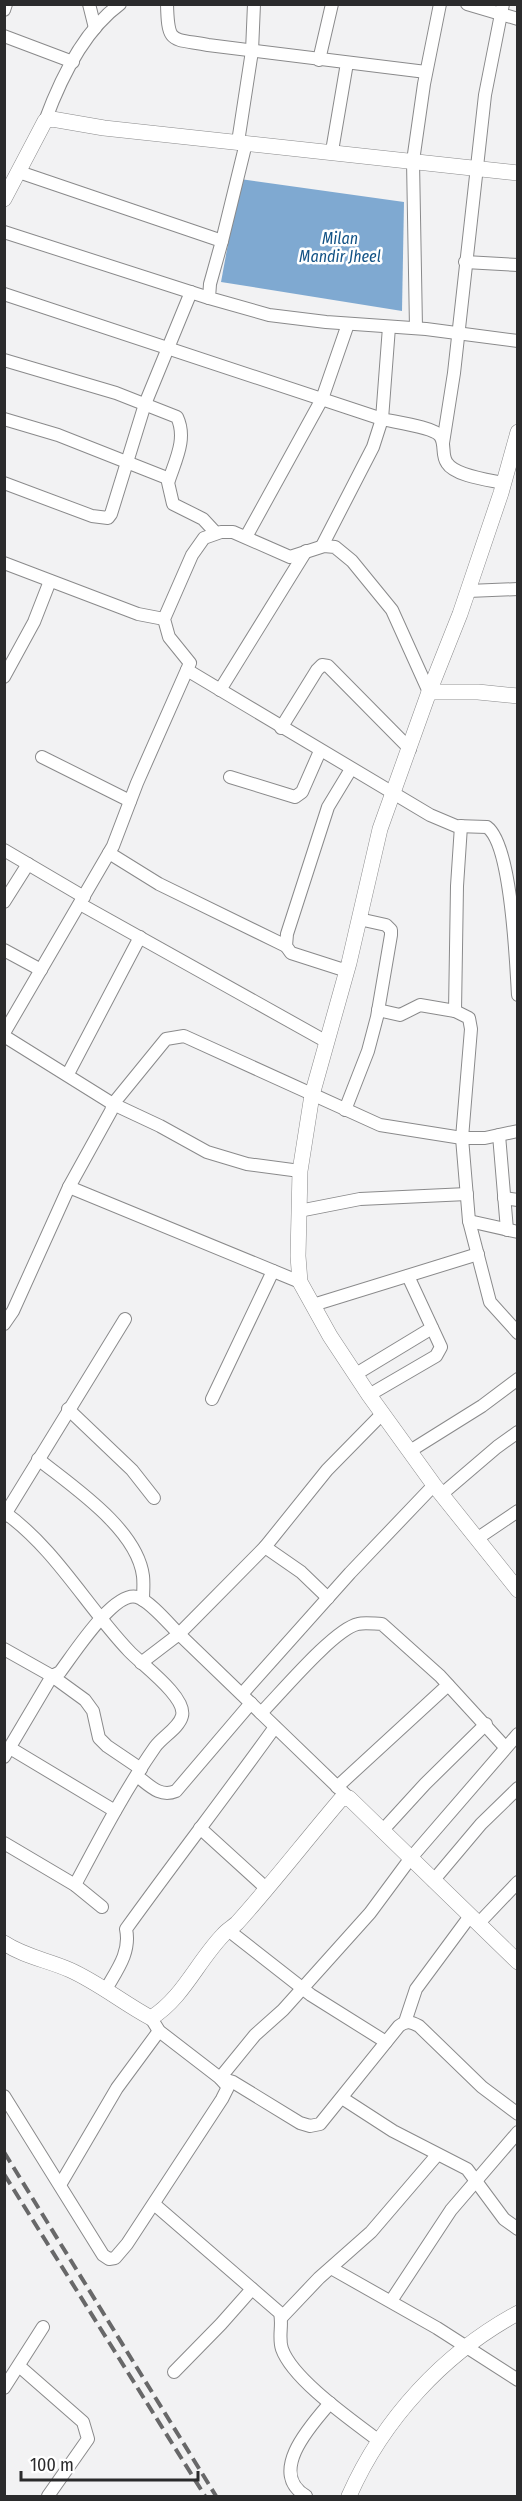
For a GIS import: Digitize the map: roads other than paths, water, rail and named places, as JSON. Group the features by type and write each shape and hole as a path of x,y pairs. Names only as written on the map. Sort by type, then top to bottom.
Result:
{"street":[{"path":"4,10 6,4"},
{"path":"89,4 95,27"},
{"path":"4,199 45,121 55,93 73,62 95,27 104,16 120,4"},
{"path":"167,4 168,30 171,36 208,45 426,72"},
{"path":"209,298 210,284 222,241 242,142 252,51 254,4"},
{"path":"319,60 332,4"},
{"path":"416,328 413,160 426,72 440,4"},
{"path":"467,4 502,9 518,19"},
{"path":"502,9 486,87 454,373 443,443 444,457 453,469 503,483"},
{"path":"4,36 73,62"},
{"path":"332,151 346,63"},
{"path":"45,121 52,119 104,128 518,173"},
{"path":"19,172 222,241"},
{"path":"4,232 269,315 348,324 416,328 518,341"},
{"path":"465,262 518,265"},
{"path":"4,483 92,516 108,518 145,404 191,292"},
{"path":"4,294 382,419 431,430 440,435 443,443"},
{"path":"246,537 322,399 348,324"},
{"path":"322,546 373,447 382,419 389,327"},
{"path":"4,360 145,404 177,417 182,430 181,442 168,480 171,500 173,504 203,519 216,533"},
{"path":"4,419 58,435 126,460 168,480"},
{"path":"515,1583 438,1490 382,1414 313,1305 300,1282 299,1211 300,1171 312,1095 347,971 380,829 468,591 516,440"},
{"path":"300,1171 247,1164 207,1152 113,1104 4,1034 109,853 190,663 169,637 164,619 192,555 204,538 216,533 233,532 290,557 322,546 335,547 352,561 392,610 429,692"},
{"path":"220,690 306,551"},
{"path":"4,563 138,614 164,619"},
{"path":"4,676 34,622 50,580"},
{"path":"468,591 518,589"},
{"path":"281,728 322,665 328,666 410,749"},
{"path":"187,670 281,728 446,824 487,827 492,831 504,866 514,914 518,995"},
{"path":"429,692 478,692 518,696"},
{"path":"230,777 295,797 302,792 320,751"},
{"path":"42,757 130,801"},
{"path":"286,946 287,934 317,836 328,807 351,768"},
{"path":"455,1011 457,886 461,826"},
{"path":"4,849 140,938 327,1042"},
{"path":"109,853 159,884 286,946 291,953 347,971"},
{"path":"4,902 28,864"},
{"path":"345,1110 368,1051 378,1010 391,930 386,925 359,919"},
{"path":"68,1074 140,938"},
{"path":"4,950 41,970"},
{"path":"378,1010 400,1015 420,1005 465,1014 471,1022 462,1138 470,1221 490,1302 518,1333"},
{"path":"4,1324 13,1311 69,1187 113,1104 166,1039 184,1036 380,1125 462,1138 518,1131"},
{"path":"470,1221 512,1231 504,1198 499,1135"},
{"path":"69,1187 300,1282"},
{"path":"299,1211 360,1199 467,1194"},
{"path":"504,1198 518,1200"},
{"path":"313,1305 478,1254"},
{"path":"212,1399 273,1271"},
{"path":"369,1395 439,1352 441,1347 408,1276"},
{"path":"75,1885 139,1772 157,1744 183,1715 181,1706 173,1693 141,1663 100,1618 27,1530 5,1514 125,1319"},
{"path":"356,1374 432,1328"},
{"path":"410,1451 482,1406 518,1379"},
{"path":"68,1409 124,1461 154,1498"},
{"path":"141,1663 179,1634 265,1547 327,1470 382,1414"},
{"path":"4,1649 52,1676 89,1705 93,1710 99,1737 161,1793 168,1794 176,1791 328,1598 438,1490 518,1432"},
{"path":"39,1459 98,1507 126,1537 143,1575 143,1600"},
{"path":"478,1538 518,1511"},
{"path":"265,1547 301,1572 328,1598"},
{"path":"115,1811 7,1753 52,1676 60,1672 100,1618 125,1599 135,1596 143,1600 247,1698 518,1962"},
{"path":"261,1713 326,1645 349,1628 358,1624 382,1624 388,1627 448,1685 505,1747"},
{"path":"337,1787 448,1685"},
{"path":"382,1832 425,1784 486,1724"},
{"path":"106,1989 124,1957 128,1939 126,1929 276,1727"},
{"path":"220,2078 259,2030 303,1989 370,1913 410,1859 518,1734"},
{"path":"434,1881 481,1824 518,1788"},
{"path":"60,2186 155,2024 210,1950 267,1888 341,1799 349,1798"},
{"path":"200,1828 267,1888"},
{"path":"4,1843 75,1885 102,1907"},
{"path":"220,2078 234,2082 300,2123 310,2126 320,2124 405,2022 416,1989 474,1920 518,1882"},
{"path":"228,1930 303,1989 386,2042"},
{"path":"4,1943 18,1952 68,1969 106,1989 155,2024 228,2087 127,2244 116,2258 109,2259 103,2255 4,2096"},
{"path":"405,2022 419,2026 482,2087 518,2114"},
{"path":"342,2098 437,2156 467,2169 504,2219 518,2229"},
{"path":"391,2301 451,2210 518,2132"},
{"path":"281,2318 371,2232 437,2156"},
{"path":"154,2204 280,2313 280,2343 286,2357 330,2403 379,2441"},
{"path":"332,2268 437,2328 518,2380"},
{"path":"174,2372 252,2289"},
{"path":"349,2496 379,2441 419,2389 443,2365 465,2348 496,2325 518,2313"},
{"path":"4,2388 44,2327"},
{"path":"19,2366 83,2422 87,2431 88,2439 48,2496"},
{"path":"306,2496 295,2489 292,2483 294,2455 305,2431 330,2403"}],"water":[{"name":"Milan Mandir Jheel","path":"240,179 404,202 402,311 221,282"}],"railway":[{"path":"4,2152 216,2496"},
{"path":"4,2174 205,2496"}]}
